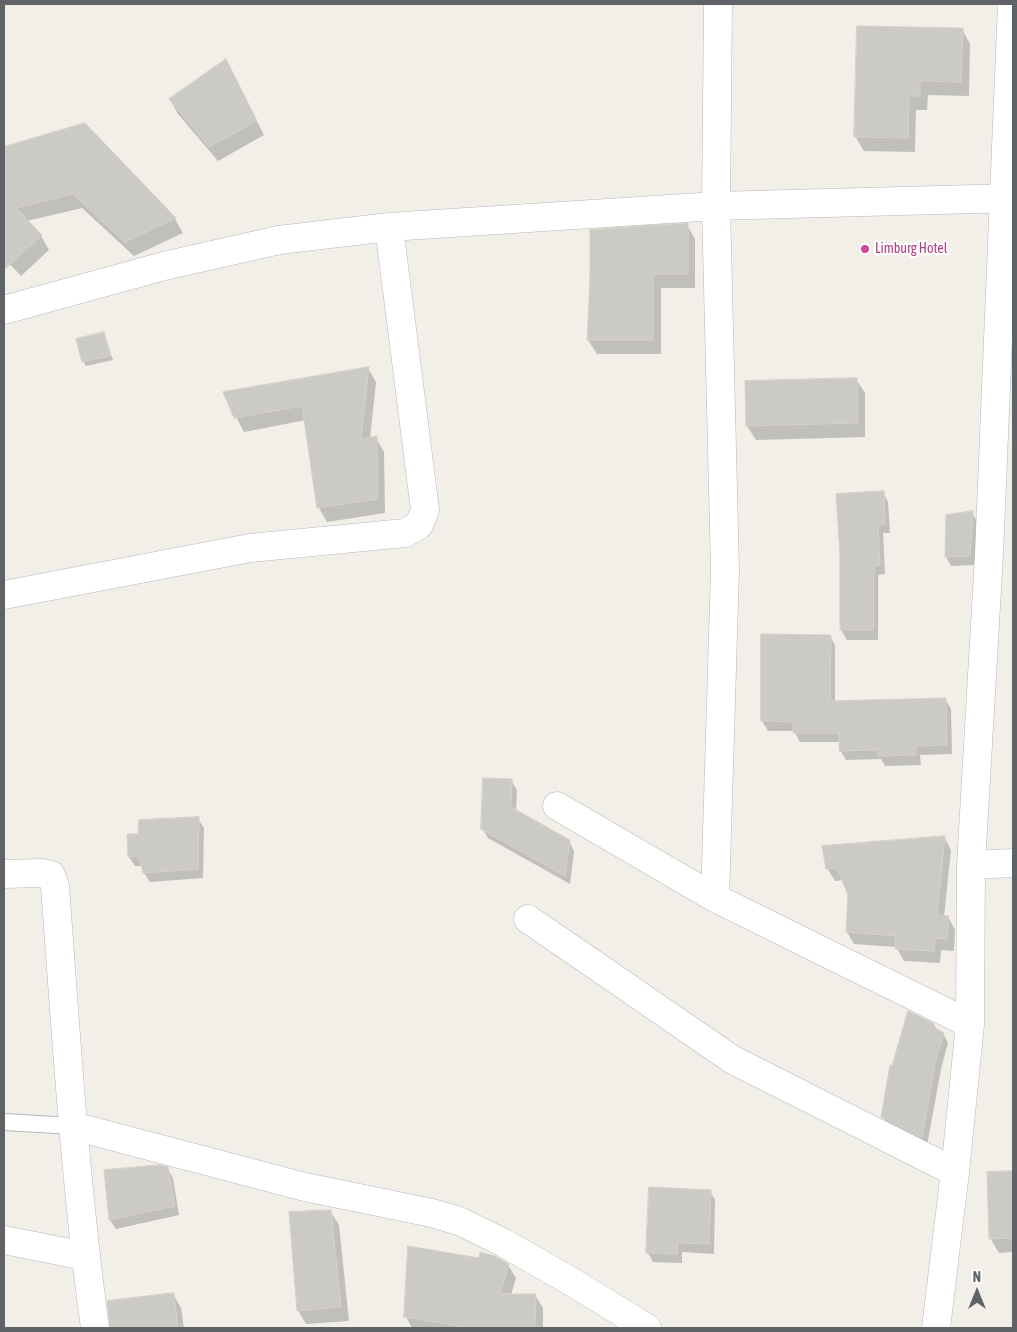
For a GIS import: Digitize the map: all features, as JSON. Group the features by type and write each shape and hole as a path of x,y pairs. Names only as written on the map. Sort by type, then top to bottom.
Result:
{"street":[{"path":"714,898 725,570 716,206 718,4"},
{"path":"936,1328 956,1172 970,1024 971,865 1009,198 1012,4"},
{"path":"4,310 164,266 279,240 389,227 716,206 1009,198"},
{"path":"4,595 232,551 405,533 419,525 425,510 389,227"},
{"path":"557,806 714,898 970,1024"},
{"path":"971,865 1013,863"},
{"path":"4,874 42,872 51,875 55,886 72,1126 85,1256 95,1328"},
{"path":"528,919 732,1060 956,1172"},
{"path":"72,1126 304,1187 432,1213 459,1221 504,1242 646,1328"},
{"path":"4,1240 85,1256"}],"lane":[{"path":"4,1122 72,1126"}],"building":[{"path":"857,26 963,28 961,82 920,81 920,96 909,96 908,138 854,137"},
{"path":"226,59 257,121 209,147 169,99"},
{"path":"85,123 176,218 125,242 73,194 16,208 42,235 4,270 4,147"},
{"path":"688,223 688,274 653,274 653,340 587,340 590,230"},
{"path":"104,332 111,356 82,362 76,339"},
{"path":"369,367 361,439 377,436 378,499 317,508 302,406 234,418 223,392"},
{"path":"857,378 858,423 746,426 745,381"},
{"path":"884,491 885,524 878,524 880,565 874,566 874,630 840,630 840,555 836,494"},
{"path":"973,511 970,556 945,557 946,515"},
{"path":"761,634 831,635 830,701 946,698 947,745 916,746 916,755 878,756 878,750 839,751 839,733 793,733 793,722 761,721"},
{"path":"483,778 512,779 511,807 570,840 565,876 481,829"},
{"path":"199,817 198,869 143,873 139,856 128,857 127,834 138,834 139,820"},
{"path":"945,836 937,915 949,916 947,939 935,938 934,951 895,949 896,936 846,932 848,895 837,868 826,869 822,846"},
{"path":"908,1011 933,1023 936,1028 944,1033 936,1059 922,1138 881,1117 890,1065 892,1065"},
{"path":"160,1165 168,1167 175,1206 109,1220 104,1170"},
{"path":"1013,1171 1013,1238 989,1239 987,1172"},
{"path":"649,1187 711,1190 709,1244 678,1243 677,1254 646,1253"},
{"path":"331,1210 341,1307 297,1311 289,1212"},
{"path":"408,1246 479,1258 480,1252 495,1256 509,1264 500,1294 536,1294 535,1328 470,1328 404,1317"},
{"path":"174,1293 178,1328 110,1328 107,1301"}],"place":[{"name":"Limburg Hotel","path":"865,249"}]}
